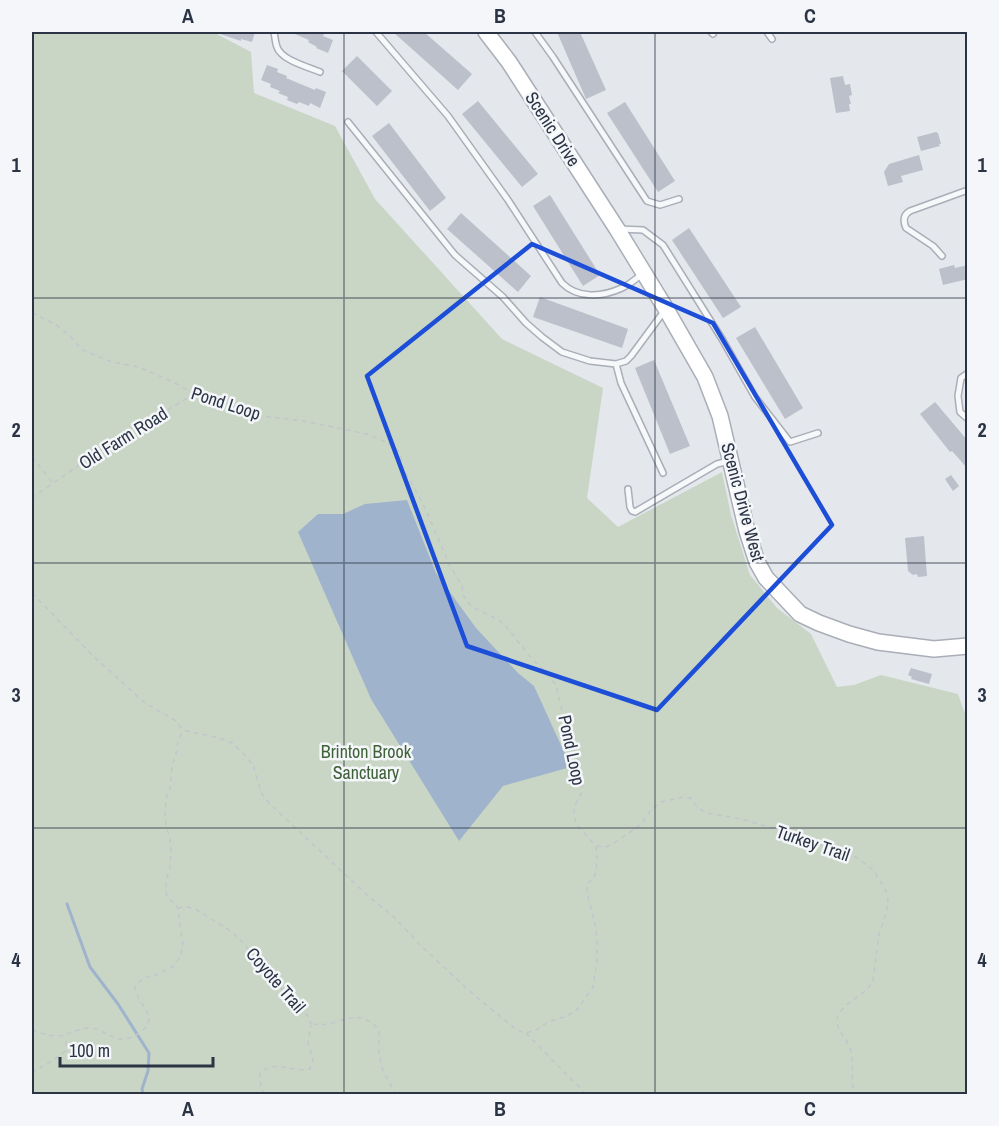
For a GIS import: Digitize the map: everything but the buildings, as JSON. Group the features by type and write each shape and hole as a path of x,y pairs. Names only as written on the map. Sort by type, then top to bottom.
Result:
{"street":[{"name":"Scenic Drive","path":"486,32 516,71 617,229"},
{"name":"Scenic Drive West","path":"617,229 705,377 720,416 747,531 757,562 766,578 800,614 849,634 878,642 934,649 968,646"}],"lane":[{"path":"274,32 280,53 320,72"},
{"path":"376,32 448,116 568,289 586,295 604,294 625,287 644,273"},
{"path":"535,32 647,201 660,205 679,199"},
{"path":"767,32 772,39"},
{"path":"348,122 455,255 503,297 526,323 562,352 590,361 616,364 626,360 666,309"},
{"path":"942,256 933,246 906,228 904,217 910,211 968,190"},
{"path":"617,229 643,230 663,244 755,397 790,442 818,433"},
{"path":"616,364 621,383 663,473"},
{"path":"968,373 961,378 958,396 960,412 968,419"},
{"path":"628,489 630,507 635,512 717,464 730,460"}],"path":[{"name":"Pond Loop","path":"32,313 55,324 81,349 112,362 146,370 194,394 214,397 254,415 304,421 367,434 394,447 425,508 450,566 462,586 463,595 467,601 472,608 505,625 556,685 568,735 578,760 582,786 582,792 574,810 576,824 596,846"},
{"name":"Old Farm Road","path":"32,498 119,437 194,394"},
{"path":"32,457 52,483"},
{"path":"32,593 92,655 145,703 176,721 183,730 219,738 232,743 242,752 253,765 262,794 269,803 367,895 394,917 474,995 517,1030 526,1033 586,1095"},
{"path":"32,1030 62,1036 91,1028 120,1039 138,1034 147,1027 149,1016 138,999 135,986 144,978 174,966 183,946 178,908 166,894 171,852 165,813 172,765 183,730"},
{"name":"Turkey Trail","path":"596,846 606,847 614,843 639,826 651,810 661,802 683,797 690,798 698,808 707,813 741,819 786,832 858,858 873,870 886,891 888,904 879,934 873,981 863,994 846,1006 837,1020 852,1056 854,1095"},
{"path":"526,1033 576,1011 593,987 597,944 587,884 596,872 596,846"},
{"name":"Coyote Trail","path":"178,908 197,910 240,939 275,982 309,1017 311,1024 326,1025 353,1017 372,1022 379,1030 379,1053 383,1071 396,1095"},
{"path":"265,1095 260,1082 260,1073 265,1068 273,1066 303,1071 310,1069 313,1059 308,1042 311,1024"},
{"path":"32,1073 66,1050 66,1042 62,1036"}],"highlighted area":[{"path":"532,244 713,323 832,525 657,710 467,646 367,376"}],"green space":[{"name":"Brinton Brook Sanctuary","path":"32,32 213,32 251,52 254,93 335,126 375,199 502,339 603,388 587,498 618,527 722,472 731,515 750,575 777,608 811,634 837,687 854,685 881,675 958,694 968,722 967,1094 32,1094"}],"water":[{"path":"407,500 436,573 476,628 518,673 534,686 571,767 503,786 459,841 371,699 298,532 318,514 343,514 365,504"}],"waterway":[{"path":"67,904 90,967 118,1004 149,1053 143,1094"}]}
